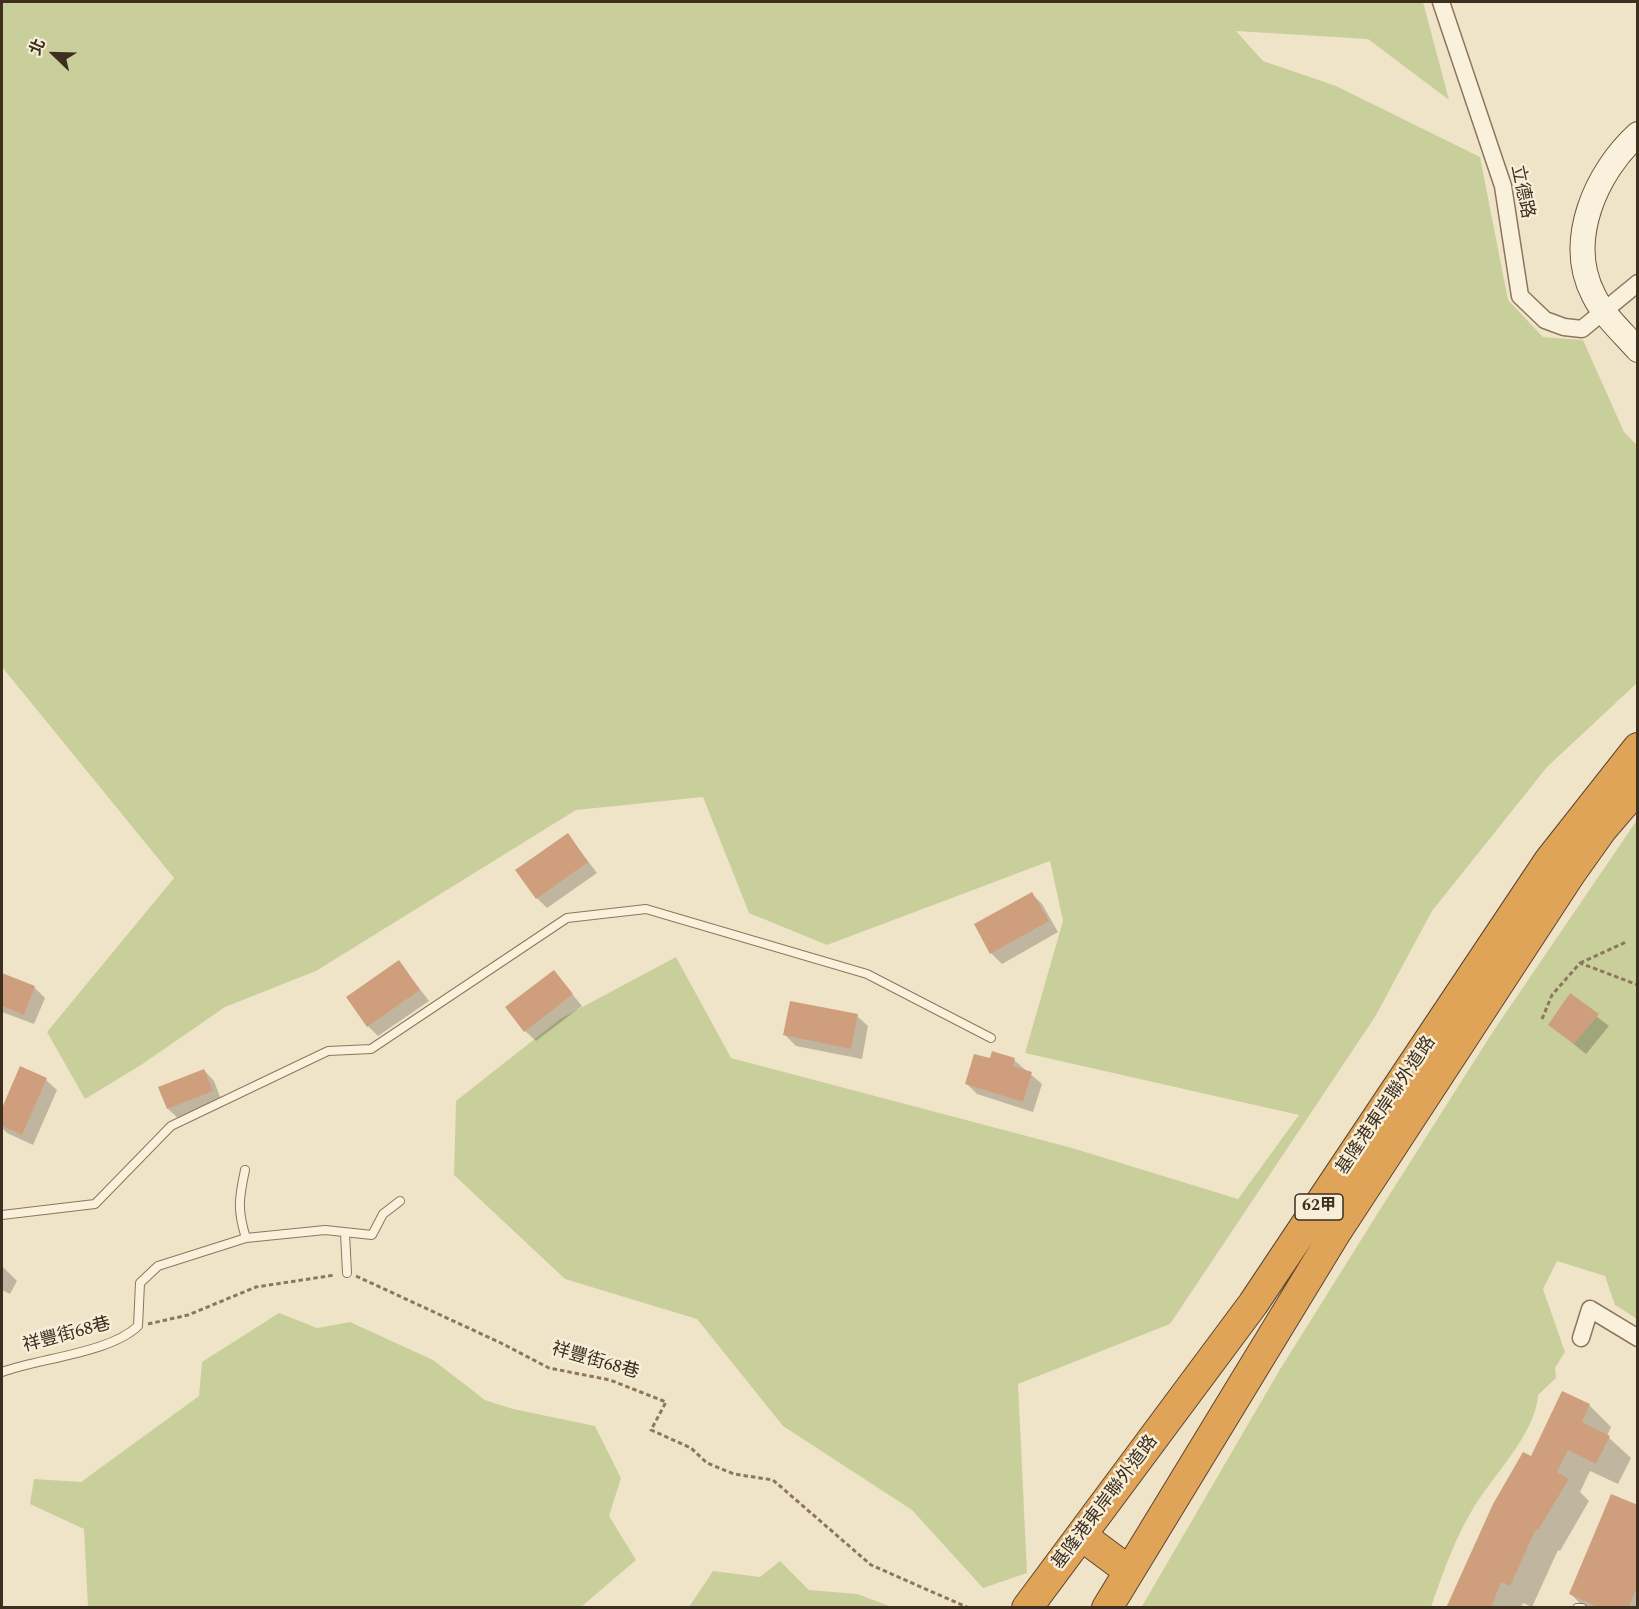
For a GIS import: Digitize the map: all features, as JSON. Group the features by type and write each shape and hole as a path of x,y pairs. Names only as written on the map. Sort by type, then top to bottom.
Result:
{"highway":[{"name":"基隆港東岸聯外道路","path":"1027,1608 1428,1069 1592,823 1638,748"},
{"name":"基隆港東岸聯外道路","path":"1592,823 1638,786"},
{"name":"基隆港東岸聯外道路","path":"1107,1608 1428,1069"},
{"path":"1082,1536 1129,1571"}],"street":[{"name":"立德路","path":"1442,2 1503,186 1520,296 1545,320 1564,327 1582,329 1638,283"},
{"path":"1638,134 1611,164 1599,183 1588,211 1584,260 1594,296 1638,350"},
{"path":"1581,1338 1590,1309 1638,1338"}],"lane":[{"path":"2,1215 95,1204 171,1126 328,1051 371,1049 567,918 646,909 867,974 991,1038"},
{"path":"246,1170 239,1197 239,1214 246,1238"},
{"name":"祥豐街68巷","path":"2,1372 22,1364 110,1343 128,1336 138,1326 140,1283 158,1266 246,1238 325,1230 372,1236 383,1214 400,1201"},
{"path":"345,1233 346,1273"},
{"path":"1577,1608 1582,1608"}],"path":[{"path":"1542,1018 1552,995 1580,963 1626,942"},
{"path":"1580,963 1638,985"},
{"name":"祥豐街68巷","path":"138,1326 188,1315 256,1287 346,1273 366,1279 549,1368 610,1380 666,1402 651,1430 691,1448 707,1463 734,1474 773,1480 871,1564 969,1608"}],"green space":[{"path":"2,2 1423,2 1449,100 1368,39 1236,31 1263,61 1336,86 1480,157 1508,300 1543,337 1583,340 1624,432 1637,445 1637,683 1547,767 1432,911 1375,1017 1170,1324 1018,1384 1027,1573 983,1588 912,1510 783,1426 697,1319 565,1279 454,1175 456,1101 560,1019 676,957 731,1058 1072,1148 1238,1199 1299,1115 1025,1053 1063,921 1050,861 827,945 749,913 703,797 576,810 316,971 225,1007 141,1065 85,1099 47,1032 174,878 2,667"},
{"path":"1637,820 1637,1319 1615,1305 1605,1276 1557,1261 1543,1289 1565,1352 1555,1368 1556,1378 1538,1395 1535,1410 1521,1441 1478,1500 1464,1525 1431,1607 1141,1608 1279,1371 1381,1208 1494,1030"},
{"path":"279,1313 317,1328 350,1322 433,1360 485,1400 513,1409 595,1426 621,1478 609,1516 636,1560 581,1607 88,1607 84,1529 30,1504 34,1479 81,1482 199,1396 202,1362"},
{"path":"780,1561 809,1590 857,1594 892,1607 689,1607 713,1571 760,1577"}],"building":[{"path":"568,833 588,862 536,899 515,870"},
{"path":"1032,892 1049,921 990,954 974,924"},
{"path":"399,960 420,990 367,1027 346,997"},
{"path":"554,970 573,994 524,1032 505,1007"},
{"path":"2,973 35,986 24,1015 2,1006"},
{"path":"1570,993 1599,1014 1574,1044 1548,1025"},
{"path":"790,1001 858,1014 851,1049 783,1035"},
{"path":"992,1051 1015,1058 1013,1066 1032,1072 1023,1102 965,1084 974,1054 990,1058"},
{"path":"20,1066 47,1078 22,1135 2,1126 2,1108"},
{"path":"204,1069 213,1091 167,1109 158,1087"},
{"path":"1562,1391 1590,1404 1582,1422 1610,1436 1596,1464 1568,1450 1557,1472 1569,1479 1538,1530 1536,1529 1510,1586 1501,1582 1491,1608 1446,1608 1493,1504 1523,1452 1531,1456"},
{"path":"1611,1494 1638,1505 1638,1586 1628,1608 1600,1608 1569,1594"}]}
